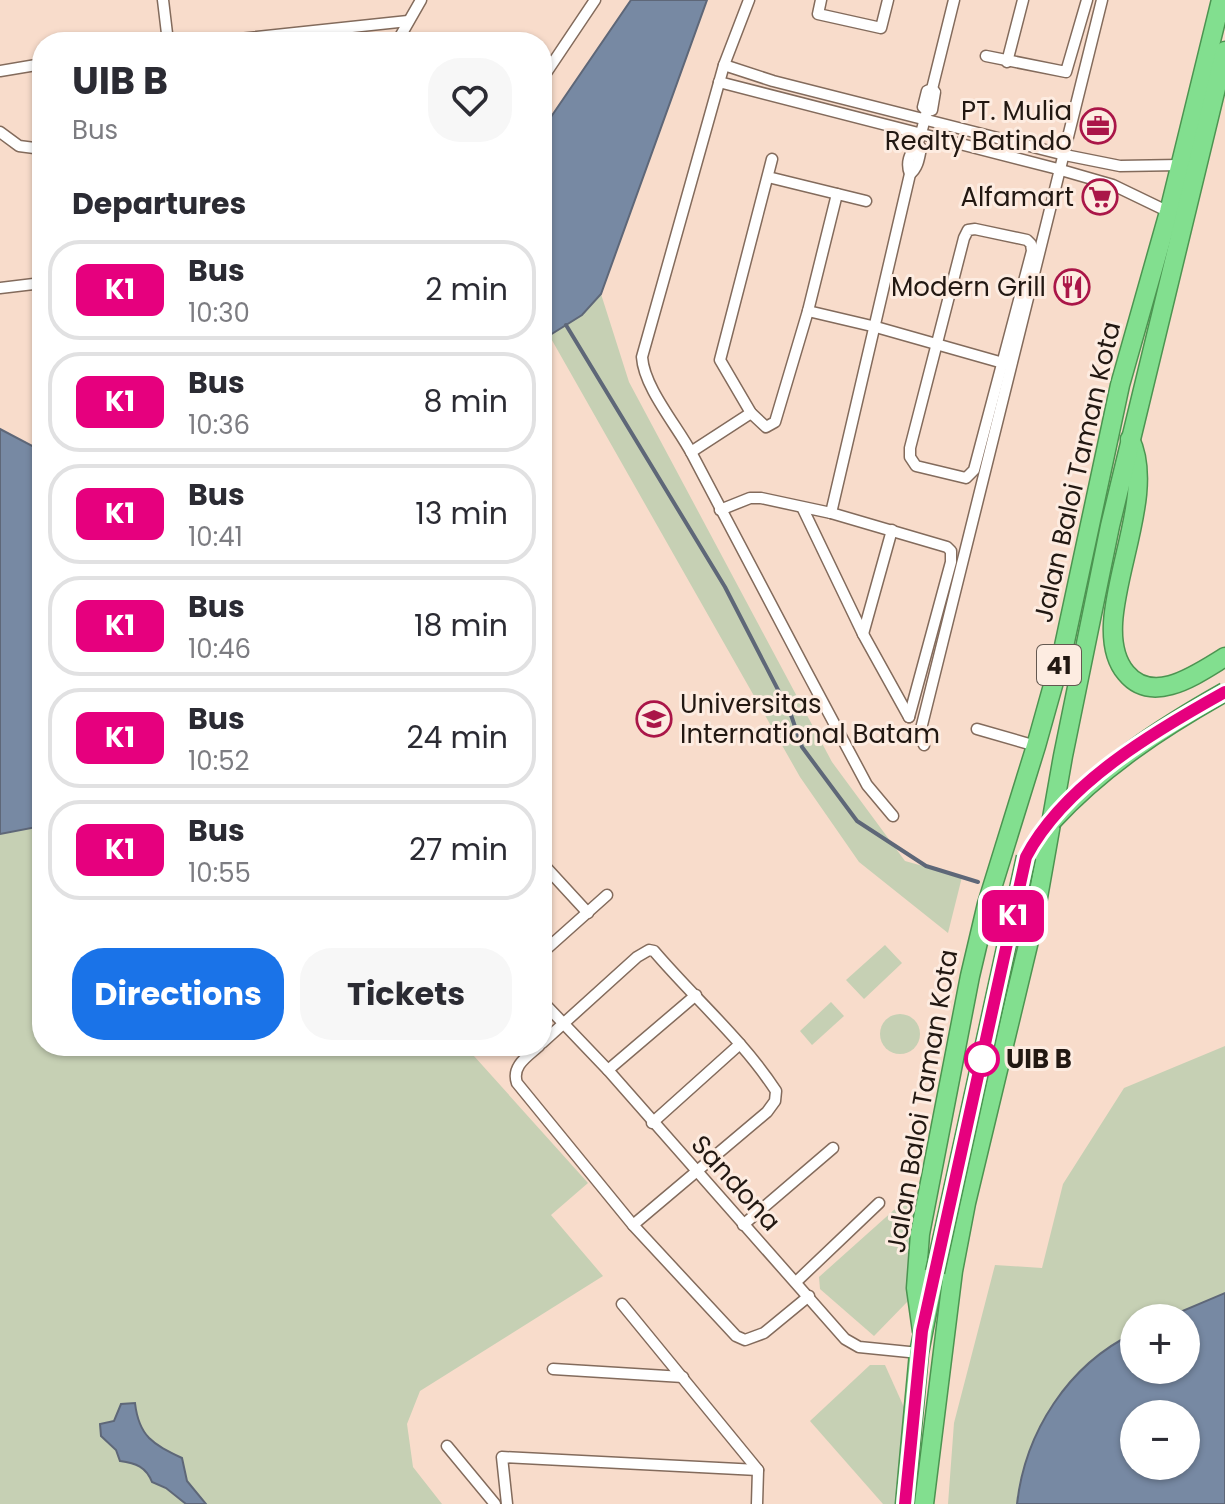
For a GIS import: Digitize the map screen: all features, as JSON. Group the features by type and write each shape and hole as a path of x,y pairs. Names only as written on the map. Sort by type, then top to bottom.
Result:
{"highway":[{"name":"Jalan Baloi Taman Kota","path":"922,1331 916,1288 920,1234 952,1063 987,904 1064,646 1120,385 1169,212 1221,0"},
{"name":"Jalan Baloi Taman Kota","path":"924,1504 953,1271 966,1203 1034,920 1091,615 1130,439 1225,51"},
{"path":"1120,385 1142,390"},
{"path":"1130,439 1138,455 1138,472 1132,533 1112,633 1113,651 1118,664 1136,684 1152,689 1166,687 1225,657"},
{"path":"905,1504 922,1331 1026,857 1052,821 1079,792 1122,756 1225,692"},
{"path":"987,904 1002,896 1013,897 1029,909 1034,920"}],"street":[{"path":"163,0 167,32"},
{"path":"402,32 421,0"},
{"path":"552,64 595,0"},
{"path":"749,0 724,65 642,357 647,377 691,452 867,785 893,816"},
{"path":"821,0 818,14 881,28 888,0"},
{"path":"831,513 910,174 910,156 926,114 932,110 935,92 932,89 954,0"},
{"path":"1007,62 1023,0"},
{"path":"986,56 1066,72 1087,0"},
{"path":"924,745 920,733 1102,0"},
{"path":"305,32 408,21"},
{"path":"724,65 826,94 926,114 1065,155 1120,166 1180,165"},
{"path":"0,71 32,66"},
{"path":"719,82 918,139 1113,185 1169,212"},
{"path":"821,109 826,94"},
{"path":"0,132 19,146 32,148"},
{"path":"772,159 720,360 751,413 766,427 775,422 808,311 837,194"},
{"path":"768,177 866,201"},
{"path":"968,230 1027,240 1032,251 974,470 966,478 916,466 910,457 938,344 968,230"},
{"path":"0,288 32,284"},
{"path":"808,311 1003,363"},
{"path":"691,452 751,413"},
{"path":"720,510 750,498 761,498 831,513 947,547 952,555 909,717 863,634 803,509"},
{"path":"863,634 892,530"},
{"path":"977,729 1036,746"},
{"path":"552,874 588,913"},
{"path":"552,944 607,895"},
{"path":"552,1034 637,957 649,950 654,951 740,1044 776,1091 775,1101 767,1112 633,1225"},
{"path":"608,1070 696,995"},
{"name":"Sandona","path":"552,1012 608,1070 845,1339 859,1347 919,1353"},
{"path":"652,1123 740,1044"},
{"path":"528,1056 517,1067 517,1083 633,1225 736,1336 745,1340 764,1333 809,1296"},
{"path":"743,1225 833,1148"},
{"path":"796,1282 879,1203"},
{"path":"622,1304 758,1470 757,1504"},
{"path":"553,1369 683,1377"},
{"path":"447,1446 495,1504"},
{"path":"507,1504 502,1457 758,1470"}],"green space":[{"path":"601,294 629,382 832,762 905,861 962,877 948,933 859,862 800,777 552,340 552,333 582,315"},
{"path":"32,828 32,1056 474,1056 588,1183 551,1215 603,1276 420,1391 407,1424 413,1467 442,1504 0,1504 0,834"},
{"path":"885,945 902,963 864,999 846,980"},
{"path":"831,1002 844,1016 812,1045 800,1031"},
{"path":"900,1014 914,1020 920,1034 914,1048 900,1054 886,1048 880,1034 886,1020"},
{"path":"1225,1046 1225,1293 1199,1304 1120,1304 1120,1341 1089,1363 1054,1404 1029,1451 1017,1504 948,1504 954,1423 995,1265 1042,1268 1063,1184 1124,1088"},
{"path":"904,1201 918,1218 909,1300 874,1336 820,1289 819,1277"},
{"path":"870,1365 885,1365 907,1414 900,1504 883,1504 810,1421"}],"water":[{"path":"631,0 707,0 601,294 582,315 552,334 552,115"},
{"path":"0,429 32,446 32,828 0,834"},
{"path":"1225,1293 1225,1504 1017,1504 1029,1451 1040,1427 1070,1382 1120,1341 1120,1384 1200,1384 1199,1304"},
{"path":"135,1403 144,1432 155,1443 182,1458 187,1481 206,1504 186,1504 166,1488 152,1482 140,1467 120,1461 116,1450 101,1436 100,1424 114,1421 121,1404"}],"waterway":[{"path":"566,325 725,587 791,715 802,747 857,821 926,866 978,882"}],"bus line":[{"name":"K1","path":"905,1504 922,1331 1026,857 1052,821 1079,792 1122,756 1225,692"}],"place":[{"name":"PT. Mulia Realty Batindo","path":"1098,126"},
{"name":"Alfamart","path":"1100,197"},
{"name":"Modern Grill","path":"1072,287"},
{"name":"Universitas International Batam","path":"654,719"},
{"name":"UIB B","path":"982,1059"}]}
